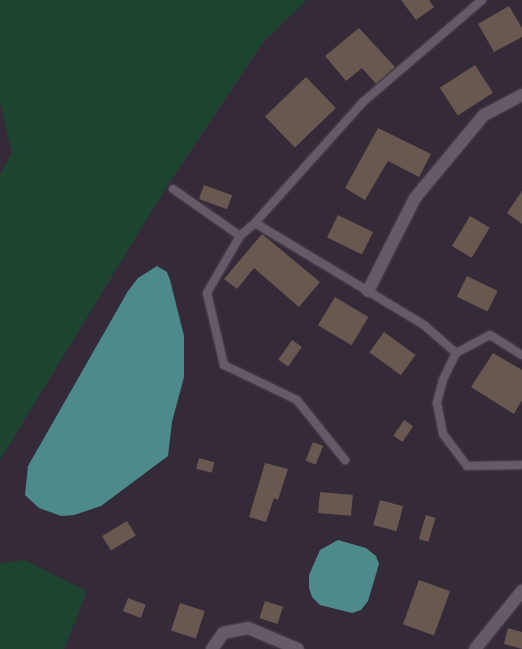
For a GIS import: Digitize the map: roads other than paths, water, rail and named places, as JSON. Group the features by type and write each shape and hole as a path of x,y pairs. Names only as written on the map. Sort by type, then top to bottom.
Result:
{"street":[{"path":"368,291 415,198 484,115 522,95"},
{"path":"475,649 522,591"},
{"path":"212,649 223,634 248,628 298,649"}],"lane":[{"path":"345,460 297,400 224,365 207,293 240,236 255,223 363,102 482,0"},
{"path":"173,189 240,236"},
{"path":"255,223 424,325 456,353"},
{"path":"522,355 490,335 456,353 443,380 437,403 443,434 467,466 522,465"}]}
